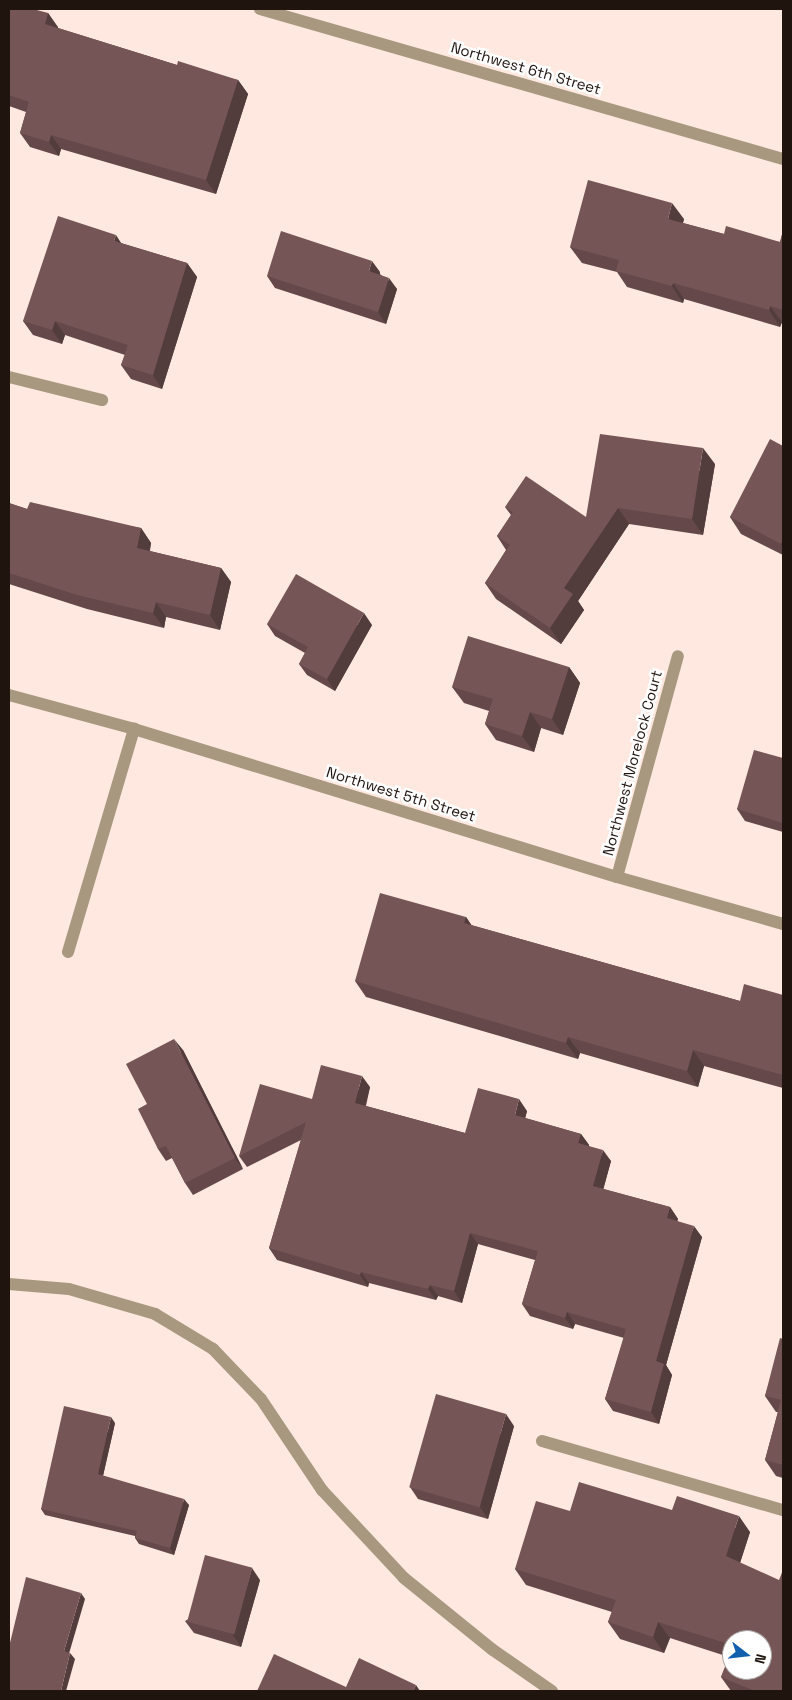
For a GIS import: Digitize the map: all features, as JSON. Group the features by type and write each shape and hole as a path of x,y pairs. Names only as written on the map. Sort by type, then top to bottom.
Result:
{"street":[{"name":"Northwest 6th Street","path":"260,9 783,159"},
{"path":"9,377 102,400"},
{"name":"Northwest Morelock Court","path":"617,877 678,656"},
{"name":"Northwest 5th Street","path":"9,695 134,729 617,877 783,924"},
{"path":"68,952 134,729"},
{"path":"9,1284 69,1289 155,1314 213,1349 261,1399 322,1490 404,1578 493,1650 552,1691"},
{"path":"542,1441 783,1510"}],"building":[{"path":"10,9 33,9 48,13 45,24 177,65 178,61 238,80 206,180 51,135 49,142 20,133 29,102 9,95"},
{"path":"588,180 672,203 668,219 724,234 726,226 780,242 783,231 783,310 770,306 769,310 673,283 672,286 616,271 619,260 570,247"},
{"path":"58,216 116,235 114,241 187,263 153,375 121,365 128,345 55,321 52,330 23,321"},
{"path":"281,231 372,261 369,271 389,278 378,312 267,276"},
{"path":"600,434 703,448 692,519 618,508 564,588 573,594 550,628 485,583 510,545 497,536 513,512 505,507 526,476 586,517"},
{"path":"770,439 783,446 783,539 781,544 730,517"},
{"path":"30,502 141,528 137,548 221,568 210,615 156,602 153,613 77,595 9,573 9,503 27,509"},
{"path":"296,574 364,613 327,679 299,664 308,647 267,624"},
{"path":"468,636 569,667 552,719 530,712 522,736 485,724 493,699 452,687"},
{"path":"754,750 783,758 783,823 737,809"},
{"path":"380,893 466,917 464,923 740,1001 744,984 783,995 783,1075 693,1050 687,1071 568,1037 566,1043 355,981"},
{"path":"174,1039 235,1158 185,1183 166,1146 158,1149 138,1109 147,1104 126,1064"},
{"path":"321,1065 362,1076 355,1103 465,1133 478,1088 519,1099 515,1115 581,1134 578,1143 603,1150 593,1186 670,1207 667,1218 694,1226 656,1361 664,1364 651,1412 605,1399 626,1329 567,1312 565,1318 522,1304 538,1251 470,1233 454,1291 430,1285 428,1289 361,1272 360,1275 269,1248 306,1122 239,1156 260,1084 312,1099"},
{"path":"780,1338 783,1339 783,1465 765,1460 781,1400 765,1396"},
{"path":"436,1394 506,1414 479,1507 409,1487"},
{"path":"64,1406 111,1417 98,1474 184,1499 170,1548 135,1538 137,1531 41,1509"},
{"path":"579,1482 672,1510 677,1496 739,1516 726,1556 779,1580 783,1570 783,1691 755,1691 728,1680 772,1680 772,1630 722,1630 722,1642 658,1622 653,1637 608,1622 616,1600 515,1569 536,1501 570,1511"},
{"path":"205,1555 252,1568 234,1634 187,1622"},
{"path":"26,1577 81,1593 64,1651 70,1653 61,1691 9,1691 9,1647"},
{"path":"274,1654 346,1687 359,1658 416,1685 413,1691 257,1691"}]}
